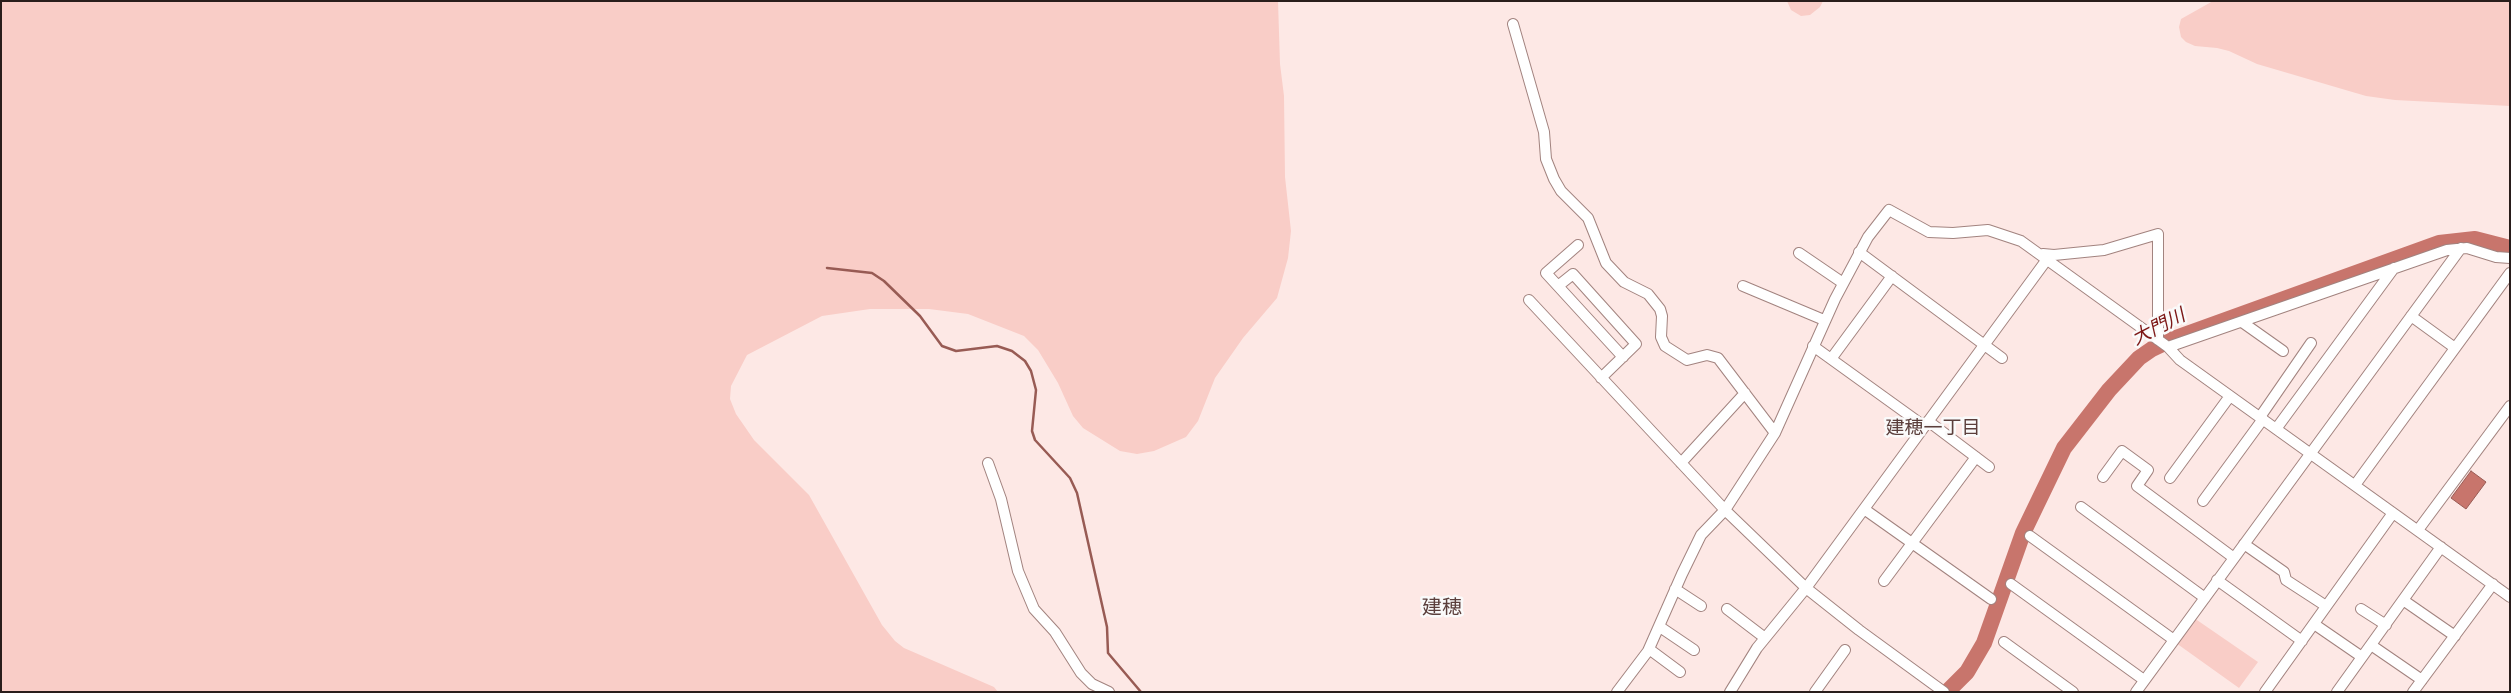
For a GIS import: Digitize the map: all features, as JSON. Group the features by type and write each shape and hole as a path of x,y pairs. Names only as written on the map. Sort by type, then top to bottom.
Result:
{"street":[{"path":"1513,24 1544,132 1546,159 1561,191 1588,218 1606,263 1624,282 1648,294 1660,309 1662,316 1661,337 1665,346 1687,360 1707,355 1718,358 1775,433"},
{"path":"1617,692 1649,649 1701,535 1725,510 1775,433 1786,412 1824,320 1859,252 1875,226 1889,210 1929,232 1953,233 1988,230 2021,241 2044,255 2168,347 2180,360 2510,596"},
{"path":"2044,255 2104,250 2158,234 2158,340"},
{"path":"1578,245 1546,273 1623,357"},
{"path":"2136,692 2461,248"},
{"path":"2168,347 2437,252 2461,248 2510,258"},
{"path":"1798,252 1843,283"},
{"path":"1859,252 2002,358"},
{"path":"1730,692 1765,638 1806,588 1985,344 2044,255"},
{"path":"2276,429 2394,268"},
{"path":"2355,485 2510,273"},
{"path":"1558,286 1573,274 1636,344 1601,378"},
{"path":"1831,359 1892,276"},
{"path":"1743,286 1824,320"},
{"path":"1529,300 1725,510 1806,588 1938,690"},
{"path":"2411,316 2455,348"},
{"path":"2242,322 2283,351"},
{"path":"2203,501 2311,343"},
{"path":"1814,346 1926,424 1976,456 1989,467"},
{"path":"1681,463 1745,393"},
{"path":"2170,478 2230,396"},
{"path":"2418,530 2510,406"},
{"path":"2103,477 2122,451 2148,470 2137,486 2234,558"},
{"path":"1884,581 1976,456"},
{"path":"988,463 1002,500 1018,571 1034,609 1055,632 1081,673 1092,684 1109,692"},
{"path":"2081,507 2205,598"},
{"path":"1864,509 1991,599"},
{"path":"2265,692 2393,513"},
{"path":"2030,536 2174,640"},
{"path":"2244,544 2284,572 2286,580 2326,606"},
{"path":"2338,692 2442,547"},
{"path":"2217,580 2302,641"},
{"path":"2011,584 2144,680"},
{"path":"2413,692 2493,584"},
{"path":"1676,589 1700,606"},
{"path":"2403,600 2455,636"},
{"path":"1727,609 1765,638"},
{"path":"2362,609 2386,625"},
{"path":"2314,624 2362,658"},
{"path":"1660,627 1694,650"},
{"path":"2004,642 2073,692"},
{"path":"2371,645 2422,680"},
{"path":"1649,649 1680,672"},
{"path":"1815,692 1845,650"}],"shaded area":[{"path":"1,1 1278,1 1280,64 1284,96 1285,177 1291,231 1288,258 1277,298 1243,338 1215,378 1198,421 1186,437 1154,451 1137,454 1120,451 1083,428 1073,416 1058,383 1038,350 1024,336 968,314 929,309 870,309 822,316 747,355 731,386 730,399 736,414 754,440 809,495 882,625 895,641 904,648 994,687 998,692 1,692"},
{"path":"1787,1 1823,1 1820,7 1810,15 1801,16 1791,10"},
{"path":"2213,1 2510,1 2510,106 2395,100 2366,96 2257,64 2229,51 2195,46 2186,42 2181,37 2179,27 2181,19"},
{"path":"2471,471 2486,482 2466,509 2451,498"},
{"path":"2194,618 2258,662 2239,688 2176,643"}],"waterway":[{"name":"大門川","path":"1947,692 1967,672 1984,643 2023,533 2064,448 2109,390 2139,358 2152,349 2173,339 2439,243 2475,239 2510,248"},
{"path":"827,268 872,273 884,281 920,316 942,346 956,351 997,346 1012,351 1025,361 1031,371 1036,390 1032,431 1035,440 1070,478 1077,493 1107,627 1108,653 1141,692"}],"district":[{"name":"建穂一丁目","path":"1933,429"},
{"name":"建穂","path":"1442,609"}]}
